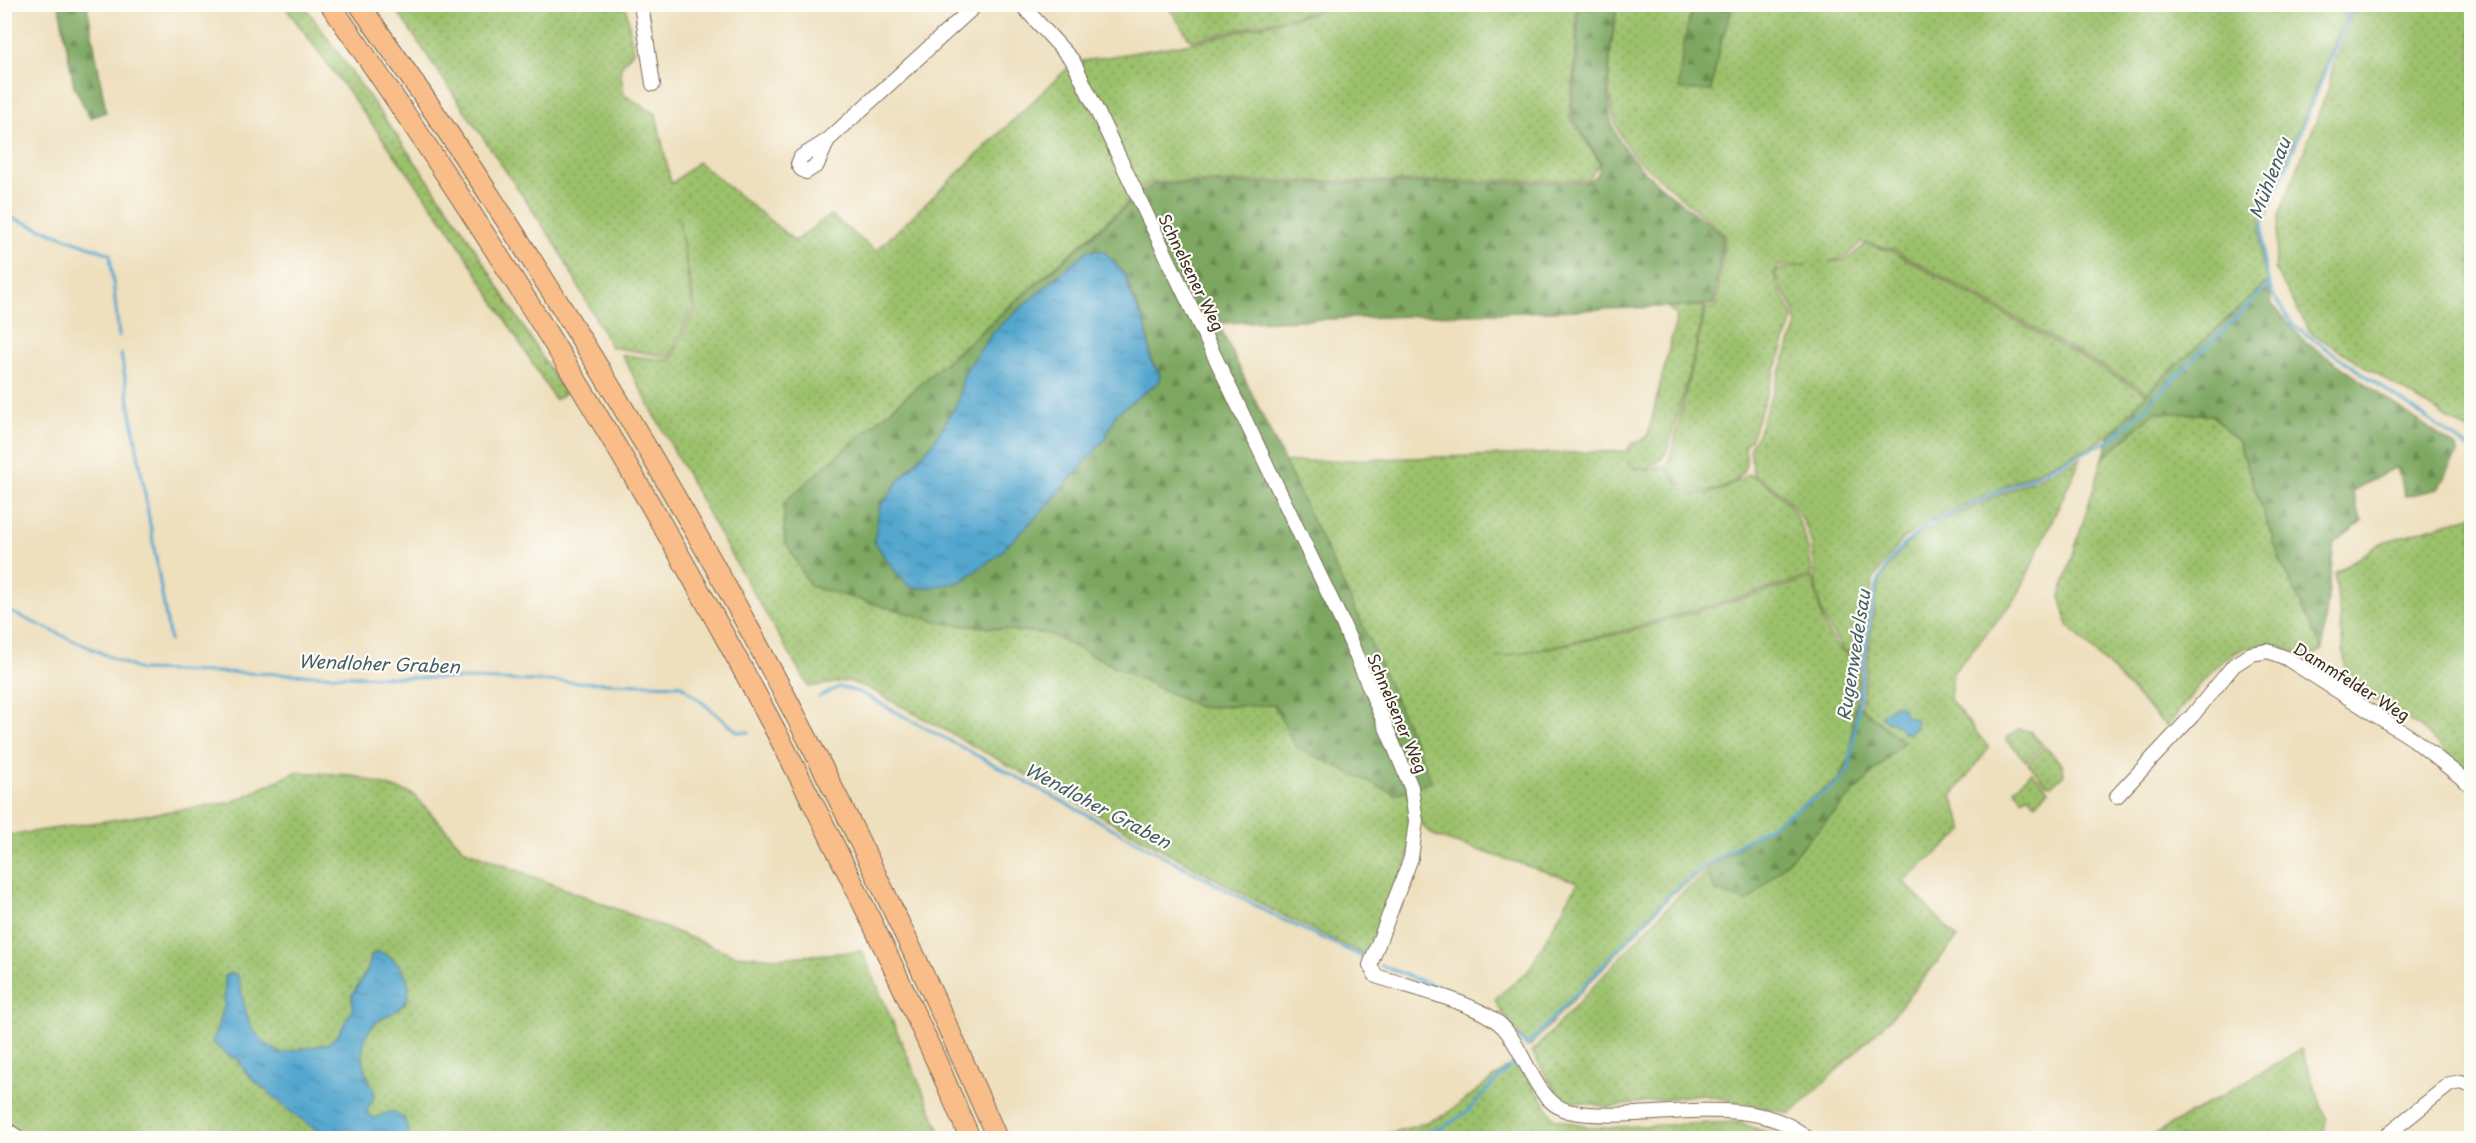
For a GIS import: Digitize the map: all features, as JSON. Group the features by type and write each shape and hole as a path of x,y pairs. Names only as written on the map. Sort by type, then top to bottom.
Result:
{"highway":[{"path":"330,4 507,268 669,538 821,819 970,1138"},
{"path":"359,4 499,210 623,409 716,569 790,705 885,892 997,1138"}],"street":[{"path":"641,4 653,84"},
{"path":"828,140 977,4"},
{"name":"Schnelsener Weg","path":"1022,4 1073,61 1343,624 1411,787 1416,821 1411,858 1370,965 1376,976 1485,1012 1503,1026 1541,1091 1565,1110 1598,1115 1706,1110 1771,1119 1795,1127 1807,1138"},
{"name":"Dammfelder Weg","path":"2117,796 2192,716 2234,665 2251,654 2268,651 2286,658 2412,738 2472,786"},
{"path":"2383,1138 2450,1084 2461,1082 2472,1086"},
{"path":"4,1128 19,1138"}],"green space":[{"path":"1322,4 1323,9 1191,41 1167,5"},
{"path":"59,5 87,5 106,112 90,118 74,86"},
{"path":"284,5 304,5 462,228 565,394 555,400 450,230"},
{"path":"393,5 626,5 633,51 620,68 624,95 656,114 671,184 698,162 795,241 830,215 876,251 1071,65 1136,196 785,502 943,623 1049,634 1200,707 1274,705 1297,747 1408,789 1414,821 1408,858 1371,958 1274,911 868,688 848,681 809,687 728,550 622,355 671,360 695,309 678,216 693,307 670,357 611,347 556,245"},
{"path":"1363,5 1576,5 1576,51 1569,116 1600,163 1588,180 1150,182 1138,193 1076,62 1192,43 1326,10"},
{"path":"1578,5 1617,5 1608,77 1611,120 1617,136 1641,168 1723,235 1714,305 1218,323 1363,626 1432,782 1395,794 1296,747 1274,705 1198,707 1049,634 943,623 810,586 784,539 784,502 1152,184 1588,182 1598,174 1601,162 1571,115 1577,52","holes":["1125,275 1145,324 1152,361 1160,374 1158,382 1116,414 1105,439 1045,508 880,507 902,477 933,443 958,402"]},
{"path":"1617,5 1695,5 1688,21 1711,91 1719,47 1733,5 2351,5 2261,220 2261,262 2269,280 2148,392 1895,250 1861,242 1845,257 1828,262 1846,260 1866,244 1894,252 2147,394 2110,435 2092,446 1929,521 1903,539 1873,579 1861,655 1844,651 1825,620 1818,598 1811,542 1797,511 1781,493 1753,475 1750,446 1757,436 1797,325 1793,308 1775,276 1778,270 1807,265 1778,266 1774,273 1777,285 1793,319 1751,438 1744,446 1746,459 1744,470 1728,486 1704,491 1692,490 1680,484 1668,466 1706,308 1716,308 1725,235 1638,160 1625,143 1616,125 1611,106 1609,66"},
{"path":"1695,5 1733,5 1719,48 1711,91 1679,89 1688,25"},
{"path":"2355,5 2471,5 2471,433 2310,332 2275,269 2279,215 2329,87 2333,64"},
{"path":"2269,280 2272,304 2303,340 2457,448 2458,452 2438,489 2406,496 2396,467 2352,491 2362,522 2334,543 2322,650 2281,562 2239,443 2212,415 2155,412 2103,458 2110,435 2148,392"},
{"path":"1705,306 1690,371 1667,451 1660,461 1645,469 1634,466 1629,461 1629,466 1647,470 1664,465 1682,488 1699,494 1725,488 1748,474 1764,483 1788,503 1796,515 1807,542 1812,576 1619,632 1496,658 1619,634 1813,578 1822,618 1830,636 1845,652 1861,657 1850,758 1838,780 1672,894 1529,1047 1502,1013 1495,999 1528,971 1578,882 1437,837 1421,823 1418,816 1415,787 1431,782 1284,462 1627,451 1632,443 1641,442 1648,434 1677,316 1667,307"},
{"path":"2155,412 2212,415 2239,443 2281,562 2322,650 2305,660 2276,645 2259,644 2243,649 2227,658 2213,670 2167,727 2068,625 2060,596 2103,458"},
{"path":"2081,458 2017,597 1953,673 1950,699 1989,748 1952,796 1964,831 1903,881 1957,938 1888,1021 1791,1114 1700,1094 1610,1107 1560,1099 1532,1052 1678,896 1707,874 1716,891 1903,742 1861,707 1880,580 1897,554 1917,535 1949,518"},
{"path":"2472,516 2471,774 2420,727 2347,684 2335,573 2383,542"},
{"path":"1854,707 1861,707 1903,742 1748,902 1716,891 1705,870 1838,780 1850,758"},
{"path":"2018,729 2030,731 2043,745 2026,761 2006,739"},
{"path":"2045,747 2063,765 2064,774 2052,785 2047,784 2028,763"},
{"path":"296,772 352,775 413,794 465,850 735,955 777,958 862,951 943,1138 5,1138 5,836 232,802"},
{"path":"2032,772 2049,790 2036,804 2027,795 2023,799 2014,789"},
{"path":"2301,1049 2326,1118 2323,1138 2148,1138"},
{"path":"1517,1060 1554,1118 1595,1128 1738,1122 1783,1138 1370,1138 1416,1126 1445,1115"}],"water":[{"path":"1087,251 1104,251 1125,275 1130,293 1146,327 1151,362 1160,374 1158,382 1116,414 1105,439 1045,508 999,554 960,582 927,588 910,587 891,566 874,541 880,507 902,477 933,443 958,402 964,373 995,330"},
{"path":"1897,704 1902,707 1906,716 1916,720 1916,727 1908,733 1903,733 1898,725 1883,719 1882,714"},
{"path":"380,952 400,966 409,988 404,1004 377,1022 366,1037 363,1046 364,1064 374,1090 373,1100 366,1112 374,1118 393,1111 405,1119 409,1138 358,1138 348,1128 333,1135 314,1128 291,1112 248,1075 237,1058 229,1056 212,1043 224,1008 225,976 230,973 237,974 248,1018 252,1027 267,1044 280,1053 327,1044 338,1035 353,1008 352,995 368,969 372,954"}],"waterway":[{"name":"Mühlenau","path":"2353,4 2263,224 2263,261 2272,293 2293,325 2472,450"},
{"path":"4,215 110,254 119,336"},
{"name":"Rugenwedelsau","path":"1518,1037 1526,1046 1673,891 1703,867 1834,786 1849,770 1873,598 1882,575 1894,555 1930,524 2113,439 2270,284"},
{"path":"121,354 170,641"},
{"name":"Wendloher Graben","path":"4,609 139,670 681,685 738,732 749,732"},
{"name":"Wendloher Graben","path":"819,697 839,687 859,692 1277,917 1365,958"},
{"name":"Wendloher Graben","path":"1380,965 1451,992"},
{"name":"Rugenwedelsau","path":"1402,1138 1442,1128 1466,1113 1515,1061"}]}
